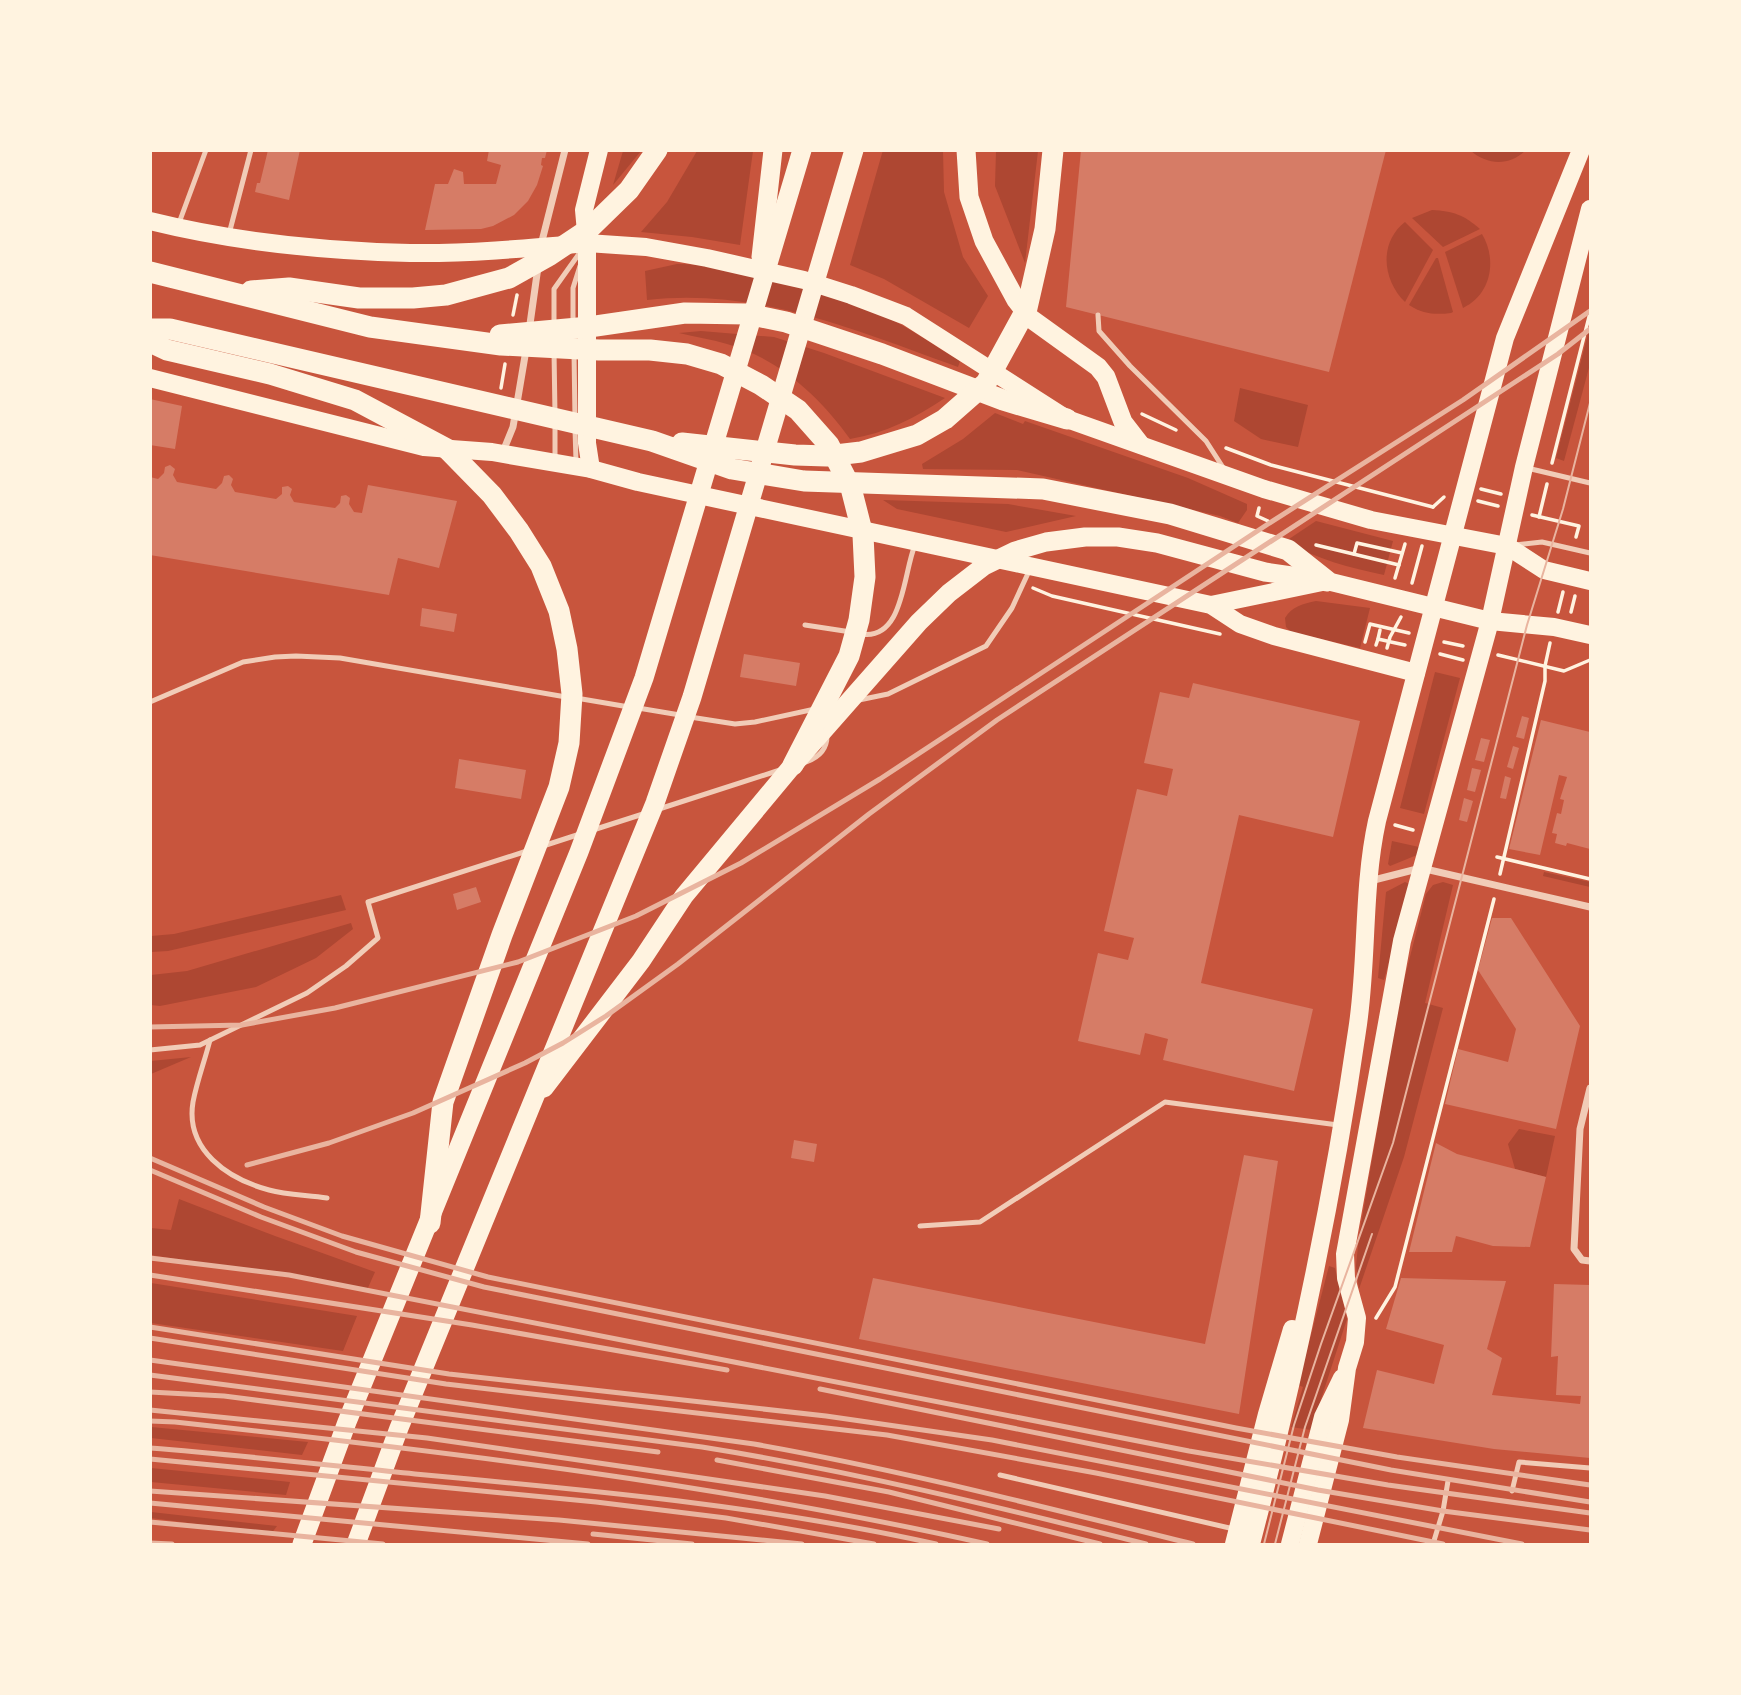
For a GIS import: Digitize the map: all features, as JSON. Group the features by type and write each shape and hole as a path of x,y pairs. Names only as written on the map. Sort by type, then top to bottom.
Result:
{"highway":[{"path":"773,150 777,203"},
{"path":"303,1545 347,1422 579,852 644,678 754,309 777,203 802,150"},
{"path":"356,1545 399,1428 655,803 687,710 855,150"},
{"path":"966,150 969,197 984,241 1003,276 1030,318 1098,367 1106,377 1123,422 1140,444"},
{"path":"652,441 827,456 861,452 917,435 946,419 986,383 1027,307 1045,229 1053,150"},
{"path":"235,292 289,288 359,298 413,298 446,295 509,278 550,256 589,229 629,190 653,157"},
{"path":"150,272 370,327 532,347 650,350 687,354 721,364 779,396 798,410 822,434 844,470 860,519 865,565 862,605 849,656 793,765"},
{"path":"449,338 589,327 685,313 747,314 786,322 947,379 1015,394 1067,419"},
{"path":"150,329 170,329 652,441 732,469 804,481 1043,489 1170,514 1288,550 1327,581"},
{"path":"150,342 167,350 270,374 355,400 447,449 492,495 519,531 541,566 559,611 572,694 569,743 559,788 502,935 443,1102 430,1223"},
{"path":"528,1109 617,994 684,896 793,765 919,622 984,566 1015,551 1046,542 1085,537 1138,540 1265,572 1327,581"}],"main road":[{"path":"584,468 587,443 587,243 584,210 600,150"},
{"path":"1251,1545 1291,1386 1341,1126 1358,1028 1368,881 1377,821 1505,338 1581,150"},
{"path":"1290,1545 1323,1417 1347,1368 1355,1342 1357,1318 1346,1278 1345,1254 1390,1002 1421,868 1490,621 1524,467 1591,209"},
{"path":"150,221 228,237 334,248 412,253 587,243 646,247 707,258 804,280 906,316 965,353 1015,394"},
{"path":"150,378 424,447 497,453 584,468 638,482 1211,605 1240,624 1274,636 1416,673"},
{"path":"1067,419 1229,477 1371,520 1507,546 1544,570 1584,584"},
{"path":"1211,605 1327,581 1490,621 1554,627 1591,635"},
{"path":"1236,1537 1283,1357 1315,1259"},
{"path":"1308,1545 1340,1420 1347,1368"}],"street":[{"path":"497,453 513,427 541,247 565,150"},
{"path":"1368,881 1421,868 1497,889 1591,906"},
{"path":"1591,1088 1580,1129 1574,1249 1582,1260 1591,1261"}],"lane":[{"path":"177,228 206,150"},
{"path":"228,237 251,150"},
{"path":"573,330 573,288 587,243"},
{"path":"555,463 554,289 587,243"},
{"path":"1098,315 1099,331 1157,394 1206,441 1229,477"},
{"path":"574,344 584,468"},
{"path":"1524,467 1591,483"},
{"path":"805,625 868,635 882,631 897,614 909,559 916,542"},
{"path":"1507,546 1542,542 1591,553"},
{"path":"150,702 243,662 296,656 340,658 735,724 755,722 888,694 986,646 1012,608 1031,566"},
{"path":"150,1050 200,1045 307,993 346,966 378,938 368,902 810,761 818,756 827,744 824,707"},
{"path":"210,1040 193,1104 195,1136 209,1158 239,1180 271,1191 327,1198"},
{"path":"920,1226 980,1222 1165,1102 1341,1126"},
{"path":"1512,1491 1519,1462 1591,1468"},
{"path":"1000,1475 1236,1537"},
{"path":"1433,1545 1448,1481"}],"path":[{"path":"1551,466 1591,313"},
{"path":"1158,423 1271,465 1433,507"},
{"path":"1548,481 1539,517 1579,526 1575,543"},
{"path":"1479,488 1506,495"},
{"path":"1475,501 1505,508"},
{"path":"1259,508 1257,516 1268,521"},
{"path":"1354,554 1357,543 1402,553"},
{"path":"1313,544 1399,565"},
{"path":"1395,579 1405,544"},
{"path":"1412,582 1422,547"},
{"path":"1023,584 1052,596 1226,636"},
{"path":"1569,621 1584,584"},
{"path":"1556,618 1564,585"},
{"path":"1386,655 1394,629 1402,615"},
{"path":"1363,649 1370,624 1414,634"},
{"path":"1378,639 1380,630"},
{"path":"1501,869 1545,681 1551,638"},
{"path":"1441,641 1470,648"},
{"path":"1391,642 1411,647"},
{"path":"1487,652 1564,671 1591,660"},
{"path":"1438,654 1466,661"},
{"path":"1395,825 1421,833"},
{"path":"1497,857 1591,879"},
{"path":"1374,1321 1395,1287 1497,889"}],"shaded area":[{"path":"883,150 943,151 944,192 963,257 988,296 969,328 884,279 850,265"},
{"path":"623,151 641,151 613,185"},
{"path":"697,151 753,151 740,245 641,232 667,202"},
{"path":"996,151 1038,151 1025,263 995,186"},
{"path":"1471,151 1525,151 1512,159 1498,162 1484,159"},
{"path":"1432,210 1458,215 1480,229 1443,247 1412,218"},
{"path":"1405,222 1433,250 1405,302 1392,284 1388,273 1387,251 1396,231"},
{"path":"1482,234 1489,254 1489,275 1480,294 1463,308 1445,252"},
{"path":"1436,258 1453,312 1451,313 1429,313 1409,305"},
{"path":"677,264 758,273 836,296 905,327 960,361 958,367 844,327 767,306 688,298 647,300 645,271"},
{"path":"1590,326 1590,364 1564,461 1556,458"},
{"path":"701,331 774,337 945,398 900,424 850,439 811,394 764,359 721,342 679,333"},
{"path":"1240,388 1308,405 1298,447 1261,439 1234,421"},
{"path":"995,413 1188,478 1247,504 1247,510 1238,523 1220,516 1017,470 923,469 922,464 963,439"},
{"path":"883,500 1008,504 1076,516 1006,532 897,509"},
{"path":"1316,521 1393,541 1384,575 1321,558 1286,541"},
{"path":"1316,601 1370,608 1360,648 1291,632 1286,627 1285,618 1294,608"},
{"path":"1435,672 1460,678 1424,814 1400,808"},
{"path":"1392,841 1419,847 1417,855 1390,866 1388,864"},
{"path":"1544,872 1590,882 1590,887 1543,876"},
{"path":"1405,882 1410,884 1384,980 1378,978 1386,892"},
{"path":"1443,882 1453,885 1425,1003 1443,1008 1404,1157 1359,1289 1356,1266 1359,1236 1400,996 1426,894 1433,885"},
{"path":"341,895 346,910 168,951 151,952 151,936 174,934"},
{"path":"351,923 353,929 316,958 256,987 160,1006 151,1005 151,975 187,971"},
{"path":"191,1057 151,1074 151,1061"},
{"path":"1519,1129 1555,1136 1546,1177 1515,1169 1508,1144"},
{"path":"179,1199 375,1272 367,1290 151,1255 151,1228 171,1230"},
{"path":"1329,1266 1335,1268 1347,1319 1311,1430 1291,1427 1303,1387 1298,1385"},
{"path":"151,1283 357,1316 343,1351 151,1323"},
{"path":"150,1427 308,1442 302,1455 151,1438"},
{"path":"151,1468 290,1482 286,1495 151,1482"},
{"path":"151,1512 277,1526 271,1534 151,1518"}],"building":[{"path":"268,150 300,150 289,200 255,192 257,183 260,183"},
{"path":"489,150 547,150 545,158 542,158 543,166 537,185 528,201 514,215 493,226 481,229 425,230 435,184 448,184 454,169 463,172 464,184 496,184 501,165 487,161"},
{"path":"1081,150 1386,150 1329,372 1066,307"},
{"path":"150,399 182,406 175,449 150,445"},
{"path":"170,465 175,469 173,475 177,482 216,489 224,476 229,475 233,479 231,485 235,492 276,499 282,494 282,487 288,486 292,489 290,495 294,502 335,508 340,503 341,496 346,495 350,498 349,504 354,512 362,513 368,485 457,501 439,568 398,558 389,595 150,555 150,477 158,479 164,473 165,467"},
{"path":"422,608 457,614 454,632 420,626"},
{"path":"744,654 800,663 796,686 740,677"},
{"path":"1193,683 1360,721 1333,837 1239,815 1201,983 1313,1009 1294,1091 1163,1060 1168,1039 1145,1033 1140,1055 1078,1041 1098,953 1128,960 1134,938 1104,931 1137,789 1167,796 1173,769 1144,763 1160,692 1189,698"},
{"path":"1522,716 1529,718 1524,739 1516,737"},
{"path":"1541,720 1590,732 1590,849 1555,843 1557,834 1552,833 1557,813 1561,814 1564,800 1560,799 1567,777 1559,775 1540,855 1509,849"},
{"path":"1481,738 1490,740 1484,762 1475,760"},
{"path":"1513,746 1519,748 1513,769 1507,767"},
{"path":"459,759 526,770 521,799 455,788"},
{"path":"1472,768 1481,770 1475,792 1467,790"},
{"path":"1505,776 1511,778 1506,799 1500,798"},
{"path":"1464,798 1473,801 1467,822 1459,820"},
{"path":"476,887 481,902 457,910 453,894"},
{"path":"1492,918 1511,918 1580,1026 1556,1129 1445,1104 1458,1049 1508,1062 1516,1029 1478,970"},
{"path":"794,1140 817,1144 814,1162 791,1158"},
{"path":"1436,1143 1457,1154 1546,1177 1530,1247 1493,1246 1456,1236 1452,1252 1409,1252"},
{"path":"1244,1155 1278,1161 1239,1414 859,1339 873,1278 1205,1344"},
{"path":"1401,1278 1506,1281 1487,1349 1502,1358 1492,1395 1580,1404 1581,1396 1556,1395 1558,1356 1551,1357 1554,1284 1590,1285 1590,1458 1494,1449 1363,1428 1377,1370 1434,1384 1444,1345 1386,1329"}],"tram line":[{"path":"1264,1544 1294,1425 1393,1143 1527,625 1563,509 1590,403"},
{"path":"1275,1544 1305,1427 1372,1234"}],"railway":[{"path":"150,1027 242,1025 335,1008 518,962 636,916 741,863 880,779 1268,524 1463,400 1590,311"},
{"path":"247,1165 329,1143 413,1113 563,1043 678,964 869,814 997,720 1558,354 1590,329"},
{"path":"150,1158 264,1207 342,1236 488,1277 1236,1428 1397,1457 1590,1485"},
{"path":"150,1170 261,1217 356,1252 484,1287 1391,1470 1590,1502"},
{"path":"150,1258 289,1275 1189,1451 1388,1485 1590,1513"},
{"path":"150,1275 472,1325 727,1370"},
{"path":"150,1327 449,1374 826,1416 992,1440 1522,1544"},
{"path":"150,1338 446,1384 887,1435 1096,1473 1443,1544"},
{"path":"150,1360 754,1444 1029,1503 1193,1544"},
{"path":"150,1375 702,1447 869,1478 1146,1544"},
{"path":"820,1389 1318,1490 1443,1511 1590,1530"},
{"path":"150,1392 224,1396 658,1452"},
{"path":"150,1410 427,1438 825,1496 999,1529"},
{"path":"150,1421 380,1445 583,1472 786,1504 987,1544"},
{"path":"150,1448 677,1501 807,1519 936,1544"},
{"path":"150,1459 596,1502 726,1518 874,1544"},
{"path":"717,1460 889,1492 1100,1544"},
{"path":"150,1491 559,1520 802,1544"},
{"path":"150,1503 588,1544"},
{"path":"150,1522 383,1544"},
{"path":"593,1534 692,1544"},
{"path":"150,1543 172,1544"}]}
